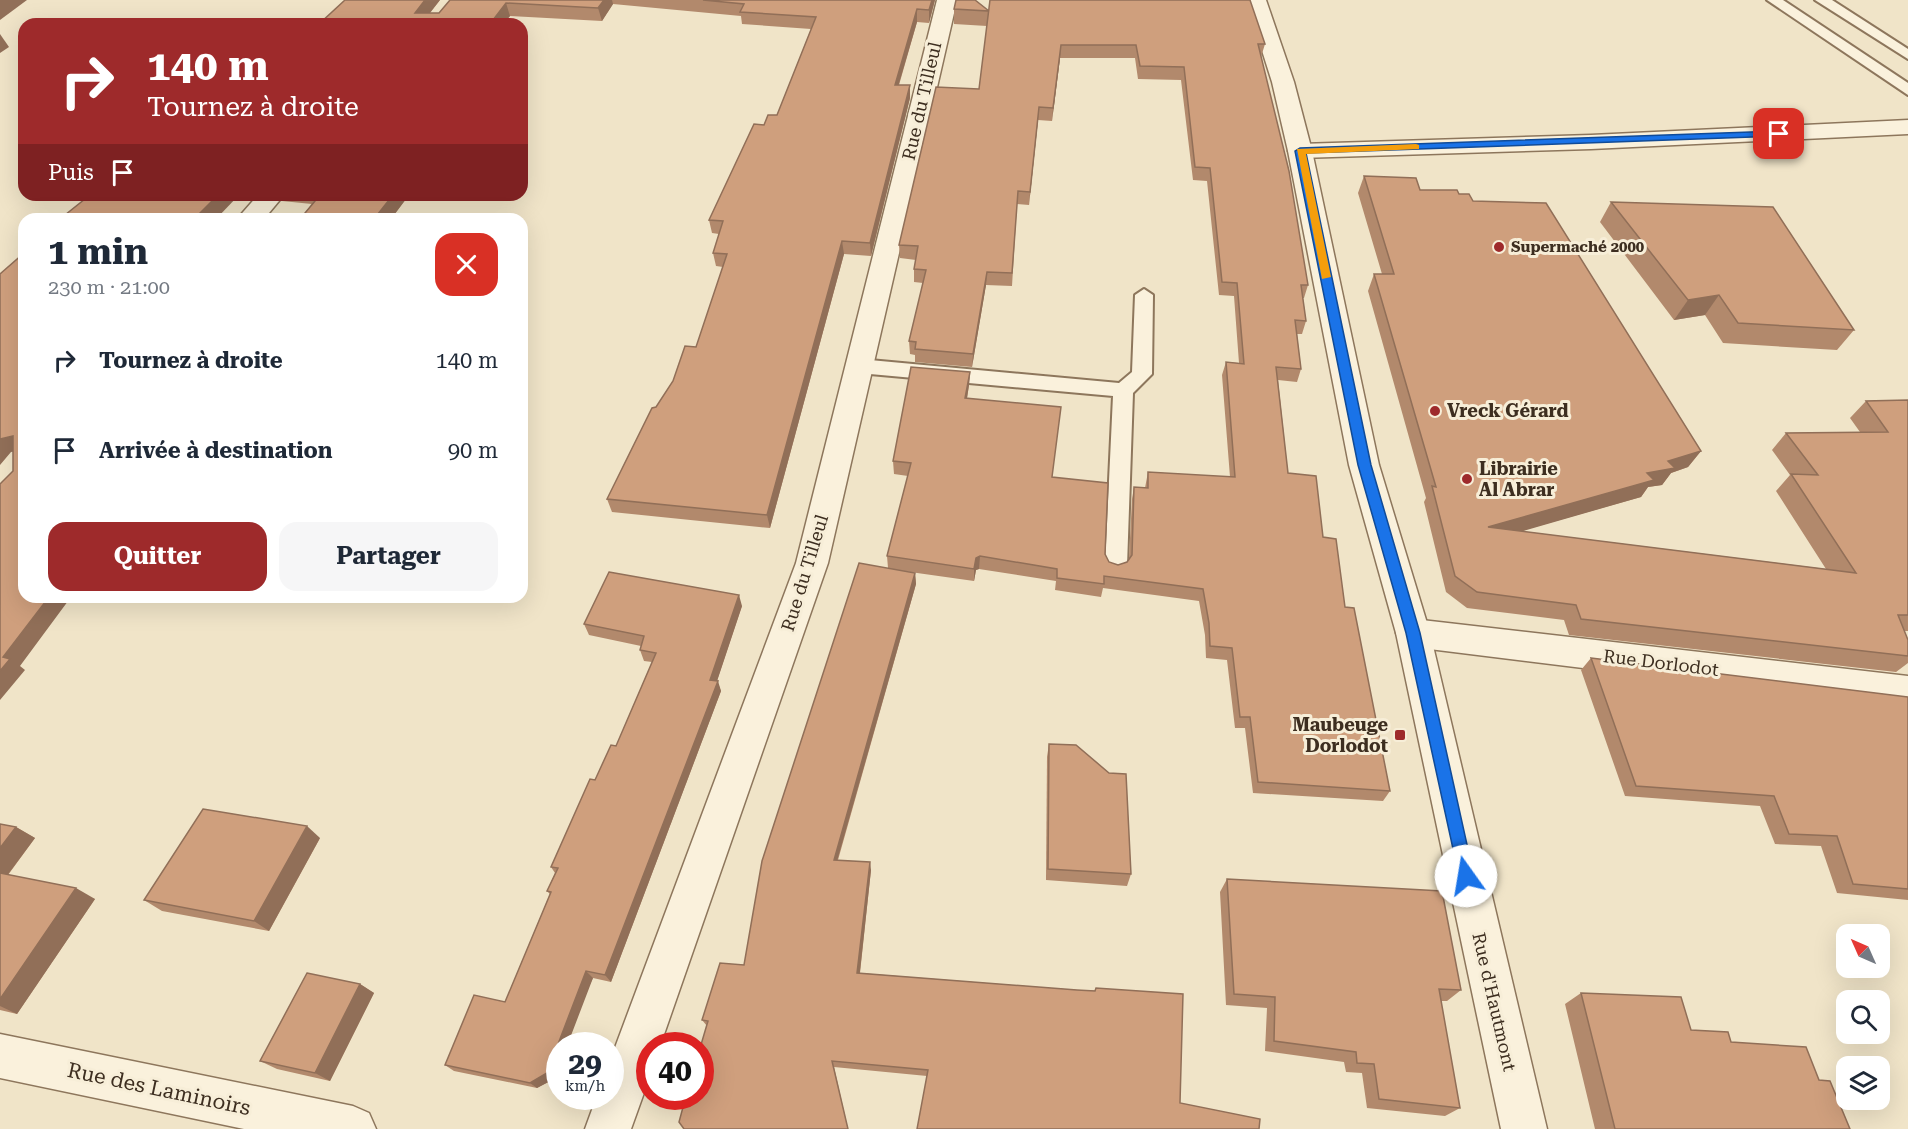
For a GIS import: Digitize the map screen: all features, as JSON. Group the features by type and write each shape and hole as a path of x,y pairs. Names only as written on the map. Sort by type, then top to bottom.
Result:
{"street":[{"name":"Rue du Tilleul","path":"608,1129 812,563 946,0"},
{"name":"Rue d'Hautmont","path":"1256,0 1283,82 1300,151 1365,465 1413,633 1524,1129"},
{"path":"1300,151 1591,142 1908,127"},
{"path":"256,213 266,201"},
{"name":"Rue Dorlodot","path":"1413,633 1908,692"},
{"name":"Rue des Laminoirs","path":"0,1056 353,1129"}],"lane":[{"path":"1774,0 1908,90"},
{"path":"1822,0 1908,55"},
{"path":"859,366 1123,390 1142,374 1144,295"},
{"path":"1116,566 1123,390"}],"building":[{"path":"345,0 425,0 415,13 439,13 450,0 604,0 598,8 506,3 495,18 326,18"},
{"path":"703,0 932,0 929,10 917,9 895,85 910,85 870,243 842,241 767,515 607,499 652,408 656,407 673,381 685,346 696,347 727,254 713,253 723,221 709,220 754,124 764,125 768,115 777,115 816,17 740,12 744,4"},
{"path":"956,0 975,0 989,11 954,9"},
{"path":"990,0 1250,0 1265,44 1258,44 1289,171 1308,285 1301,285 1306,321 1295,320 1301,369 1276,367 1288,473 1316,476 1323,537 1336,539 1345,607 1354,608 1390,791 1258,782 1250,717 1240,717 1232,648 1210,646 1209,623 1203,589 1104,576 1104,584 1057,578 1057,569 980,556 976,558 974,569 887,556 911,463 893,461 911,367 970,372 965,398 1061,407 1052,477 1108,483 1105,554 1109,562 1118,565 1127,562 1132,555 1134,487 1148,488 1148,472 1235,477 1226,362 1244,364 1237,283 1222,282 1210,168 1195,167 1184,67 1140,66 1136,45 1061,45 1053,108 1039,107 1030,192 1018,191 1012,273 987,272 973,354 915,349 916,342 909,341 926,270 914,269 918,246 899,245 936,87 979,89"},
{"path":"1364,176 1416,178 1420,190 1457,190 1459,194 1469,194 1473,201 1546,203 1701,451 1668,461 1675,468 1647,473 1654,480 1488,527 1856,573 1791,474 1818,475 1786,433 1888,432 1866,401 1908,400 1908,615 1898,615 1908,640 1908,656 1581,619 1576,605 1477,592 1455,576 1432,486 1436,487 1374,274 1394,274"},
{"path":"82,201 212,201 200,213 68,213"},
{"path":"315,201 388,201 379,213 305,213"},
{"path":"1611,202 1773,207 1854,330 1738,323 1719,295 1688,300"},
{"path":"18,258 18,603 44,603 3,657 10,659 0,671 0,484 13,471 13,436 0,439 0,274"},
{"path":"859,563 915,573 834,860 870,862 857,973 1077,990 1095,991 1096,988 1183,994 1180,1103 1260,1119 1259,1129 917,1129 928,1070 832,1061 848,1129 684,1129 679,1122 682,1110 714,1110 714,1032 705,1032 708,1021 702,1020 720,963 744,965 762,861"},
{"path":"609,572 739,595 710,680 718,681 605,975 586,971 563,1032 546,1032 546,1074 530,1083 445,1065 474,995 505,1002 551,892 547,891 558,868 551,867 590,779 595,780 611,745 616,746 656,653 640,650 644,636 584,624"},
{"path":"1591,658 1908,697 1908,889 1853,884 1837,836 1789,834 1774,796 1636,786"},
{"path":"1049,744 1076,745 1109,773 1126,774 1131,874 1048,869"},
{"path":"203,809 307,826 254,921 144,900"},
{"path":"0,824 16,827 0,848"},
{"path":"0,873 76,888 0,999"},
{"path":"1227,879 1442,891 1461,990 1439,989 1460,1108 1379,1099 1374,1064 1357,1063 1356,1052 1274,1041 1275,997 1234,994"},
{"path":"307,973 360,984 315,1073 260,1061"},
{"path":"1581,993 1681,997 1691,1030 1728,1032 1731,1042 1806,1047 1819,1080 1830,1081 1836,1095 1836,1110 1842,1110 1850,1129 1615,1129"}],"slow traffic":[{"path":"1325,277 1300,151 1416,147"}],"place":[{"name":"Supermaché 2000","path":"1499,247"},
{"name":"Vreck Gérard","path":"1435,411"},
{"name":"Librairie Al Abrar","path":"1467,479"},
{"name":"Maubeuge Dorlodot","path":"1400,735"}],"route":[{"path":"1466,876 1413,633 1365,465 1300,151 1779,134"}]}
